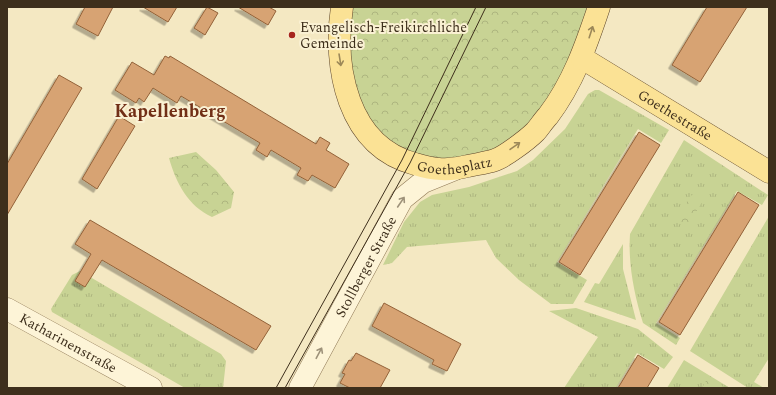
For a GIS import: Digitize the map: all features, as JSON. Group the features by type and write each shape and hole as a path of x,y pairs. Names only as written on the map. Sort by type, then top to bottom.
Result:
{"main road":[{"name":"Goetheplatz","path":"342,7 338,45 344,87 361,125 383,150 402,160 438,170 455,169 496,159 535,132 563,96 582,58 599,7"},
{"name":"Goethestraße","path":"582,58 769,172"}],"street":[{"name":"Stollberger Straße","path":"300,388 402,199 423,182 455,169"},
{"name":"Katharinenstraße","path":"7,309 150,388"}],"green space":[{"path":"342,7 599,7 563,96 496,159 410,163 356,116"},
{"path":"595,90 599,90 669,130 661,143 638,129 557,262 587,280 573,304 551,304 519,280 496,258 486,240 407,247 392,263 383,265 404,222 420,202 432,195 469,187 517,171 533,160 565,129 588,94"},
{"path":"684,140 768,195 762,205 737,191 656,323 680,338 676,345 643,323 632,279 630,234"},
{"path":"196,152 216,170 234,192 231,208 212,217 196,207 184,193 175,176 169,158"},
{"path":"691,195 702,202 688,225 675,221"},
{"path":"769,216 769,358 754,382 764,388 748,388 690,351"},
{"path":"623,244 623,269 636,320 584,302 595,283 599,284"},
{"path":"80,271 221,354 226,361 223,388 185,388 52,312 51,309 72,275"},
{"path":"576,308 638,329 673,357 664,369 637,353 616,388 564,388 598,337 549,311"},
{"path":"684,360 730,388 667,388"},
{"path":"708,377 723,386 721,388 702,388"}],"building":[{"path":"85,7 113,7 98,36 76,24"},
{"path":"143,7 177,7 168,22"},
{"path":"207,7 218,13 205,35 194,28"},
{"path":"238,7 269,7 276,11 268,25"},
{"path":"707,7 747,7 700,82 672,65"},
{"path":"165,56 169,58 170,56 316,144 320,137 330,143 326,150 349,164 335,188 312,175 308,181 297,175 301,168 271,150 267,157 256,150 260,143 181,96 177,103 153,88 144,102 139,98 136,103 115,90 132,62 154,75"},
{"path":"59,75 82,88 7,215 7,164"},
{"path":"119,116 135,126 97,189 82,179"},
{"path":"639,132 660,145 580,275 559,262"},
{"path":"738,192 759,205 680,335 659,322"},
{"path":"90,220 271,326 256,350 102,260 85,287 75,281 91,254 75,244"},
{"path":"384,303 461,344 447,371 432,364 434,360 372,326"},
{"path":"356,353 390,370 380,388 350,388 340,383 345,374 342,373 349,360 351,361"},
{"path":"638,355 659,368 647,388 618,388"}],"tram line":[{"path":"276,388 402,160 476,7"},
{"path":"285,388 410,163 486,7"}],"place":[{"name":"Evangelisch-Freikirchliche Gemeinde","path":"292,35"}],"district":[{"name":"Kapellenberg","path":"170,111"}]}
